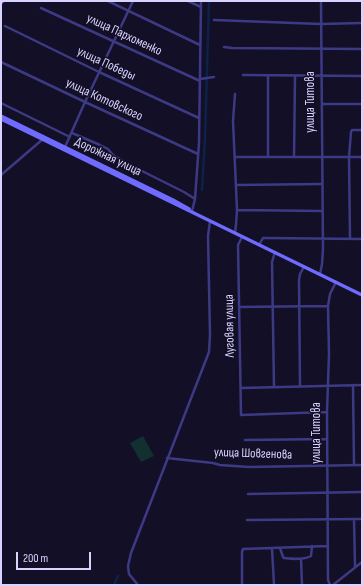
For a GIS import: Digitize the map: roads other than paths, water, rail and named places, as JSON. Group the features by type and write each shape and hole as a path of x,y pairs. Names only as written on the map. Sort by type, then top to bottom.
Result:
{"main road":[{"name":"Дорожная улица","path":"1,116 205,219"},
{"name":"Дорожная улица","path":"1,120 66,147 173,200 210,222 362,295"}],"street":[{"path":"108,1 200,45"},
{"path":"66,147 85,102 133,1"},
{"path":"188,1 201,7"},
{"path":"192,211 195,199 198,154 201,1"},
{"name":"улица Титова","path":"320,274 323,238 321,1"},
{"name":"улица Пархоменко","path":"41,8 200,80 214,77"},
{"path":"214,20 321,24 362,23"},
{"name":"улица Победы","path":"5,26 99,72 199,118"},
{"path":"224,47 362,49"},
{"name":"улица Котовского","path":"1,62 198,154"},
{"path":"243,75 362,76"},
{"path":"268,76 268,157"},
{"path":"294,157 295,76"},
{"path":"235,94 233,121 236,185 235,234"},
{"path":"1,103 70,137"},
{"path":"322,104 362,104"},
{"path":"350,238 349,157 351,131 362,130"},
{"path":"72,133 100,145 113,155 132,166 195,199"},
{"path":"1,175 43,138"},
{"path":"235,157 362,157"},
{"path":"236,185 322,184"},
{"path":"236,210 322,211"},
{"path":"138,585 129,574 128,566 131,553 210,348 208,236 210,222"},
{"name":"Луговая улица","path":"242,237 238,245 241,414 327,412"},
{"path":"259,245 263,238 362,239"},
{"path":"274,387 272,262 275,252"},
{"path":"300,386 299,280 300,274 304,267"},
{"name":"улица Титова","path":"331,585 328,580 327,546 327,412 330,354 328,306 330,294 336,282"},
{"path":"240,307 328,306"},
{"path":"241,388 362,384"},
{"path":"353,385 354,465"},
{"path":"245,440 327,439"},
{"name":"улица Шовгенова","path":"167,458 249,467 362,465"},
{"path":"248,494 362,492"},
{"path":"354,519 355,567"},
{"path":"247,520 362,519"},
{"path":"280,548 284,558 301,559 309,558 311,556 312,546"},
{"path":"242,585 242,550 245,548 327,546"},
{"path":"272,548 274,585"},
{"path":"301,559 302,585"},
{"path":"331,585 362,562"}],"waterway":[{"path":"202,190 209,1"},
{"path":"114,585 118,576"}]}
